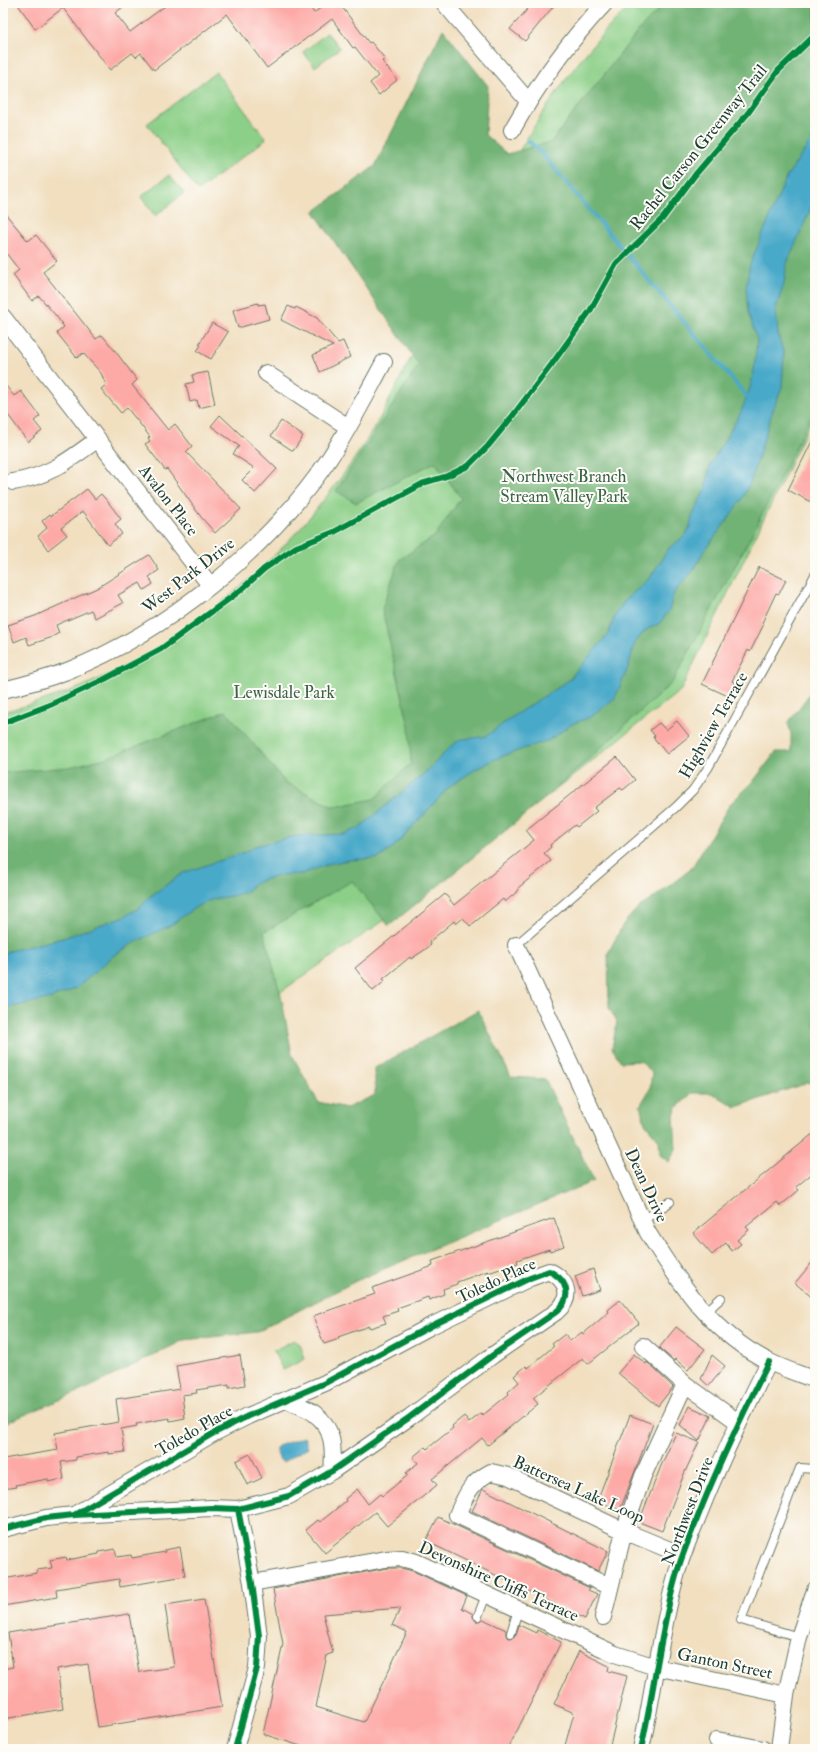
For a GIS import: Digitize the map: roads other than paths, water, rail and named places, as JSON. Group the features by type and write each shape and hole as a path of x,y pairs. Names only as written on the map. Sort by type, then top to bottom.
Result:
{"street":[{"path":"444,3 528,101"},
{"path":"512,130 528,101 557,61 589,20 605,3"},
{"name":"Avalon Place","path":"3,317 210,585"},
{"name":"West Park Drive","path":"3,690 66,671 104,654 148,630 210,585 252,548 285,514 328,461 384,362"},
{"path":"266,373 348,427"},
{"path":"13,482 36,478 55,469 98,439"},
{"name":"Dean Drive","path":"516,945 642,1221 673,1274 705,1313 721,1329 769,1362 815,1380"},
{"name":"Toledo Place","path":"3,1528 46,1518 74,1515 211,1508 238,1509 289,1496 332,1471 563,1307 567,1297 562,1281 558,1276 549,1272 530,1278 431,1326 325,1383 248,1416 74,1515"},
{"path":"643,1346 686,1384 738,1422"},
{"name":"Northwest Drive","path":"641,1749 662,1631 682,1555 703,1500 738,1422 769,1362"},
{"path":"603,1617 624,1530 643,1476 686,1384"},
{"path":"288,1400 315,1414 327,1426 334,1450 332,1471"},
{"name":"Battersea Lake Loop","path":"610,1587 457,1515 465,1497 477,1479 491,1472 508,1476 624,1530 682,1555"},
{"path":"235,1749 257,1668 259,1636 252,1584 238,1509"},
{"name":"Devonshire Cliffs Terrace","path":"252,1584 386,1559 402,1558 416,1562 615,1654 656,1667"},
{"path":"779,1749 786,1695 799,1637 815,1590"},
{"name":"Ganton Street","path":"656,1667 786,1695"},
{"path":"717,1745 764,1749"}],"lane":[{"name":"Highview Terrace","path":"516,945 676,807 693,790 708,768 798,604 815,576"},
{"path":"642,1221 670,1202"},
{"path":"705,1313 721,1298"},
{"path":"799,1637 741,1620 800,1468 815,1469"},
{"path":"478,1616 486,1595"},
{"path":"511,1632 518,1610"}],"water":[{"path":"815,135 815,191 809,213 787,263 784,284 776,309 778,334 784,355 782,387 773,410 751,481 742,499 706,548 692,572 674,593 669,611 659,624 646,630 635,643 628,668 615,698 591,717 572,724 549,740 500,757 476,769 450,786 394,847 379,858 349,860 332,863 302,874 282,875 256,883 245,892 213,899 196,907 171,925 132,944 113,956 77,988 52,998 3,1009 3,955 9,951 63,938 125,916 139,908 149,897 183,873 245,852 255,846 295,836 344,834 359,828 428,770 451,746 461,739 483,737 489,734 512,717 569,680 608,634 617,611 627,598 650,578 668,549 686,535 692,517 705,489 710,465 741,412 750,388 754,371 757,340 748,312 746,287 750,264 787,176"},
{"path":"304,1437 308,1447 283,1462 280,1460 275,1449 278,1446"}],"waterway":[{"path":"529,141 544,156 749,399"}],"park label":[{"name":"Northwest Branch Stream Valley Park","path":"564,486"},
{"name":"Lewisdale Park","path":"284,692"}]}
